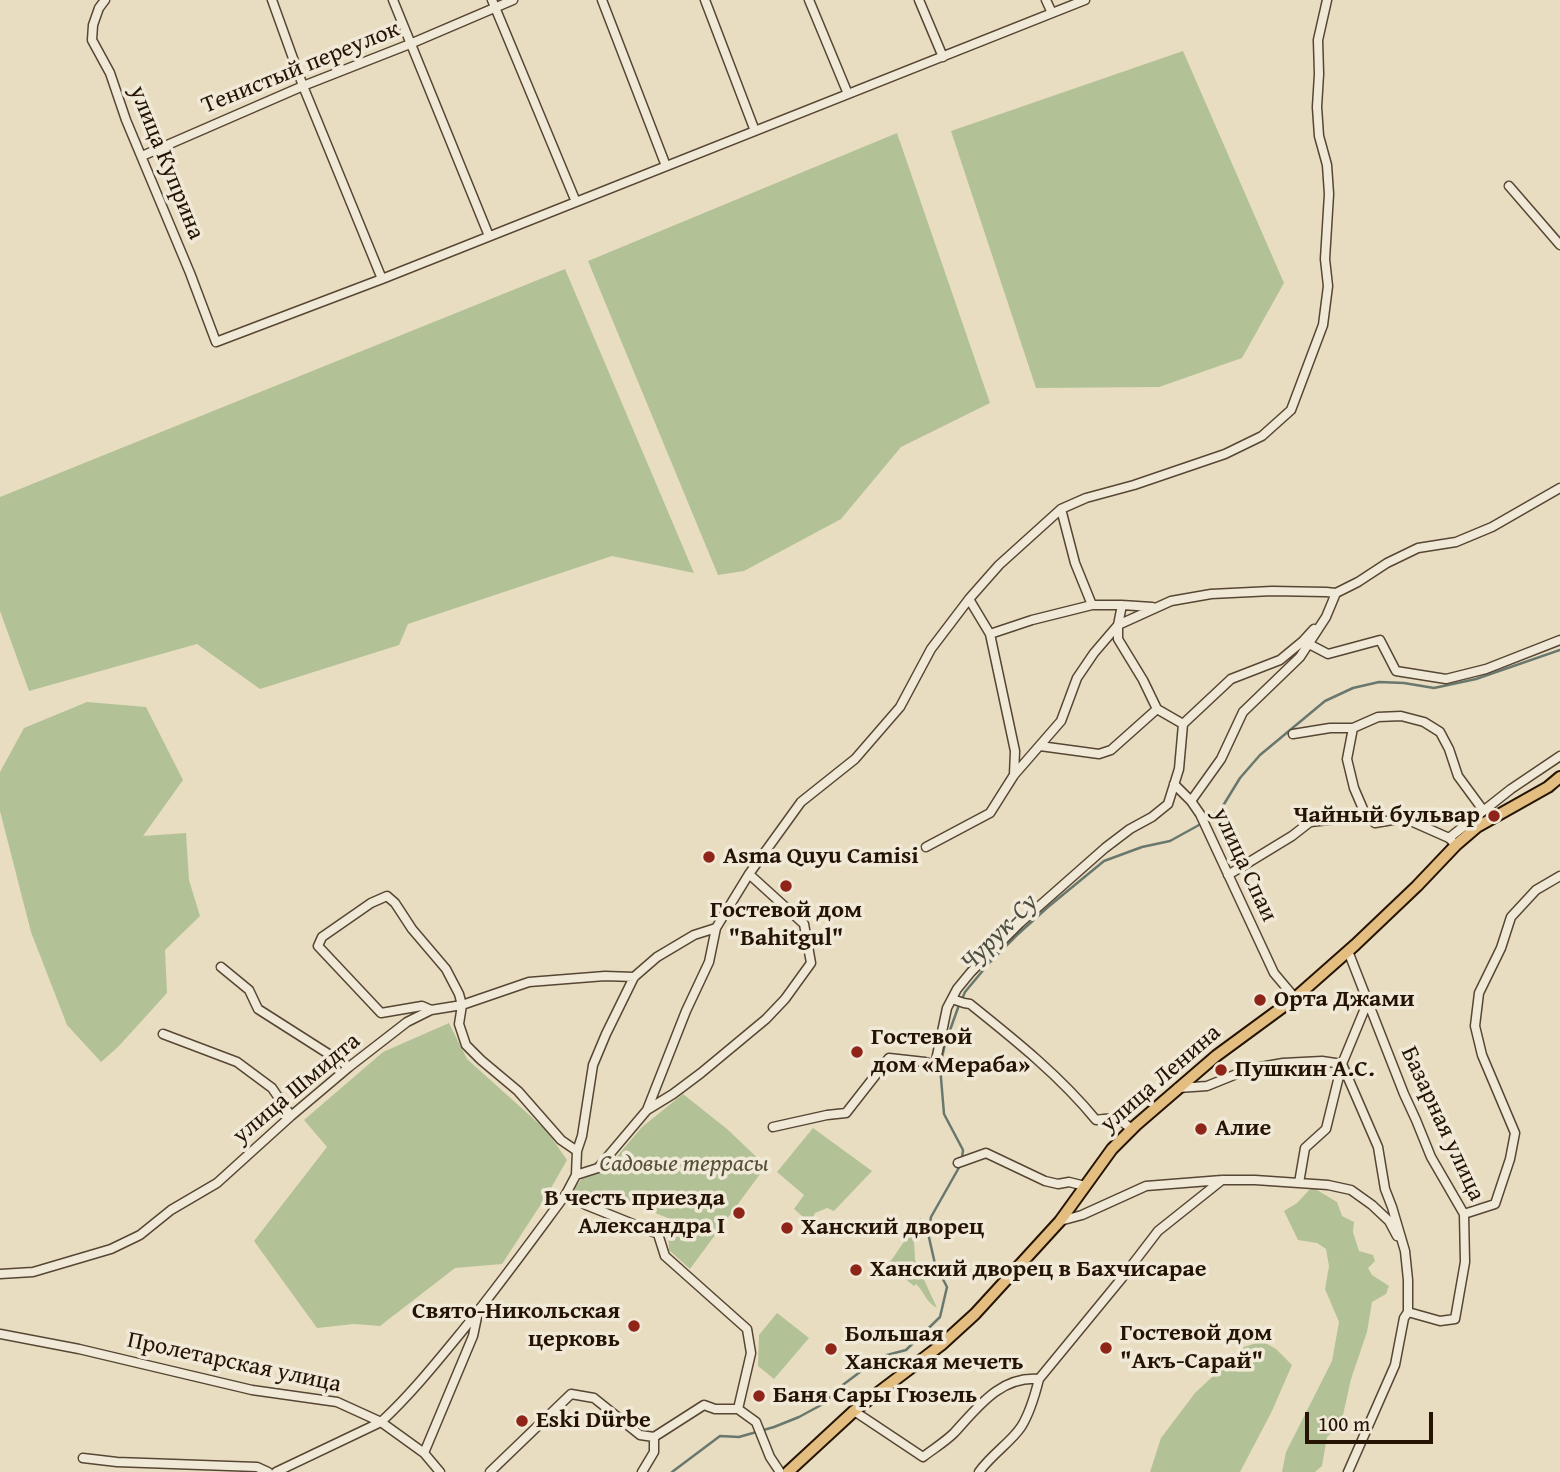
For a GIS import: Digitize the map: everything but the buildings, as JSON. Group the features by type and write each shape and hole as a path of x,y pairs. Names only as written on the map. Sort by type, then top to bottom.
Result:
{"main road":[{"name":"улица Ленина","path":"788,1472 854,1411 950,1337 998,1290 1060,1221 1112,1149 1216,1056 1295,998 1348,951 1417,886 1452,841 1548,787 1560,777"}],"street":[{"name":"улица Куприна","path":"105,0 93,25 92,40 110,73 126,120 216,342 382,279"},
{"path":"272,0 303,86 382,279 1085,0"},
{"path":"393,0 489,236"},
{"name":"Тенистый переулок","path":"142,156 303,86 410,44 494,4 513,0"},
{"path":"602,0 666,166"},
{"path":"705,0 755,131"},
{"path":"809,0 848,94"},
{"path":"919,0 943,57"},
{"path":"1046,0 1052,13"},
{"path":"647,1110 686,1011 709,962 716,928 749,874 801,802 855,759 900,707 931,649 999,565 1061,509 1087,498 1225,454 1262,436 1291,410 1324,325 1328,286 1325,259 1327,165 1319,136 1317,107 1318,40 1327,0"},
{"path":"494,4 576,202"},
{"path":"1509,186 1560,245"},
{"path":"926,846 990,813 1014,775 1061,721 1077,678 1118,625 1171,601 1211,594 1336,593 1418,548 1456,542 1492,527 1560,488"},
{"path":"1061,509 1075,563 1091,605"},
{"path":"1191,801 1221,759 1243,712 1300,657 1326,617 1336,593"},
{"path":"969,599 990,634 1015,751 1014,775"},
{"path":"1122,604 1118,639 1157,709 1183,724"},
{"path":"990,634 1091,605 1155,607"},
{"path":"957,1001 957,989 1020,923 1105,848 1168,804 1179,769 1183,724 1231,679 1280,660 1326,617"},
{"path":"1309,644 1328,654 1380,640 1396,671 1446,679 1486,669 1560,640"},
{"path":"1041,746 1099,754 1111,750 1157,709"},
{"path":"1293,734 1353,727 1378,717 1401,716 1424,722 1440,732 1458,776 1483,810"},
{"path":"1353,727 1347,759 1354,788 1366,816 1376,823 1404,818 1452,841 1483,810 1560,756"},
{"name":"улица Спаи","path":"1174,783 1200,814 1274,973 1295,998"},
{"path":"1228,875 1310,822 1366,816"},
{"path":"576,1175 598,1168 647,1110 680,1089 766,1019 785,999 811,963 804,924 749,874"},
{"path":"1464,1214 1494,1204 1510,1159 1515,1133 1482,1055 1475,1026 1479,993 1501,948 1511,917 1536,890 1560,876"},
{"path":"431,1010 422,1006 381,1013 318,946 322,937 371,903 387,896 395,902 412,929 446,969 459,994 462,1005 459,1024 466,1045 518,1091 561,1140 577,1151"},
{"path":"281,1471 382,1422 426,1376 477,1314 566,1194 576,1175 577,1151 582,1136 593,1065 634,977 675,946 694,935 716,928"},
{"name":"Базарная улица","path":"1348,951 1431,1157 1464,1214 1465,1262 1455,1319 1440,1321 1408,1312"},
{"path":"221,967 249,990 258,1009 349,1067"},
{"name":"улица Шмидта","path":"0,1274 33,1272 111,1249 140,1235 171,1210 217,1183 291,1115 349,1067 407,1022 431,1010 462,1005 529,982 605,976 634,977"},
{"path":"774,1127 846,1113 889,1058 935,1065 947,1007 957,1001 970,1004 1038,1059 1096,1120 1122,1120 1132,1130"},
{"path":"1299,1183 1305,1148 1326,1129 1342,1064 1368,1001"},
{"path":"163,1034 237,1062 272,1088 291,1115"},
{"path":"1178,1088 1207,1086 1249,1069 1283,1063 1322,1061 1342,1064"},
{"path":"1342,1064 1378,1147 1385,1189 1405,1251 1408,1280 1408,1312 1404,1318 1395,1364 1348,1472"},
{"path":"961,1162 986,1153 1045,1181 1085,1186"},
{"path":"1060,1221 1082,1215 1146,1186 1222,1180 1328,1185 1351,1190 1372,1205 1389,1221 1405,1251"},
{"path":"979,1472 985,1462 1021,1428 1035,1396 1039,1379 1158,1231 1222,1180"},
{"path":"566,1194 586,1205 658,1234 665,1256 747,1329 751,1353 738,1409"},
{"path":"424,1453 473,1336 477,1314"},
{"name":"Пролетарская улица","path":"0,1334 79,1349 252,1390 337,1402 382,1422 424,1453 440,1472"},
{"path":"854,1411 923,1457 953,1434 988,1396 1009,1383 1030,1378 1039,1379"},
{"path":"490,1472 571,1394 594,1398 640,1435 654,1437 704,1405 715,1409 738,1409 756,1422 770,1457 780,1472"},
{"path":"642,1472 654,1452 654,1437"},
{"path":"83,1458 117,1462 257,1467 268,1472"}],"green space":[{"path":"1183,51 1284,283 1242,358 1159,387 1036,388 951,131"},
{"path":"897,133 990,403 901,447 841,519 744,571 718,575 588,261"},
{"path":"565,269 694,573 612,556 408,624 399,645 260,689 197,644 29,691 0,611 0,497"},
{"path":"87,702 146,707 183,780 143,836 186,833 189,880 200,916 165,950 167,993 101,1062 67,1025 31,932 0,811 0,772 24,728"},
{"path":"449,1023 467,1059 546,1130 567,1160 502,1264 455,1268 380,1326 354,1324 317,1328 254,1241 327,1147 304,1120 383,1052"},
{"name":"Садовые террасы","path":"683,1094 727,1129 766,1166 690,1269 669,1250 668,1218 609,1195 599,1202 578,1195 574,1189 583,1177 608,1167 642,1127"},
{"path":"813,1128 872,1171 834,1211 827,1208 815,1213 810,1223 794,1209 804,1195 777,1172"},
{"path":"1312,1187 1337,1202 1342,1216 1354,1222 1353,1232 1359,1251 1373,1255 1375,1261 1368,1268 1372,1275 1389,1286 1386,1294 1372,1302 1367,1332 1351,1379 1341,1424 1327,1437 1322,1466 1315,1472 1282,1472 1286,1452 1332,1361 1339,1322 1325,1289 1329,1266 1326,1249 1317,1243 1298,1240 1284,1211 1297,1203"},
{"path":"921,1217 914,1241 915,1260 937,1308 916,1284 914,1286 888,1265"},
{"path":"777,1313 809,1338 774,1379 758,1366 759,1335"},
{"path":"1262,1341 1276,1349 1292,1365 1272,1411 1240,1472 1150,1472 1161,1438 1195,1393 1244,1347"}],"waterway":[{"name":"Чурук-Су","path":"1209,818 1221,809 1240,778 1260,755 1325,701 1353,688 1379,682 1434,688 1476,679 1560,650"},
{"name":"Чурук-Су","path":"962,999 990,962 1017,935 1104,861 1142,847 1170,841 1199,825"},
{"name":"Чурук-Су","path":"959,1005 940,1066 944,1114 963,1150 962,1158"},
{"name":"Чурук-Су","path":"672,1472 720,1436 739,1437 774,1427 823,1404 872,1363 887,1355 906,1350 940,1317 947,1287 935,1264 928,1233 931,1217 961,1164"}],"place":[{"name":"Чайный бульвар","path":"1494,816"},
{"name":"Asma Quyu Camisi","path":"709,857"},
{"name":"Гостевой дом \"Bahitgul\"","path":"786,886"},
{"name":"Орта Джами","path":"1260,1000"},
{"name":"Гостевой дом «Мераба»","path":"857,1052"},
{"name":"Пушкин А.С.","path":"1221,1070"},
{"name":"Алие","path":"1201,1129"},
{"name":"В честь приезда Александра I","path":"739,1213"},
{"name":"Ханский дворец","path":"787,1228"},
{"name":"Ханский дворец в Бахчисарае","path":"856,1270"},
{"name":"Свято-Никольская церковь","path":"634,1326"},
{"name":"Гостевой дом \"Акъ-Сарай\"","path":"1106,1348"},
{"name":"Большая Ханская мечеть","path":"831,1349"},
{"name":"Баня Сары Гюзель","path":"759,1396"},
{"name":"Eski Dürbe","path":"522,1421"}]}
